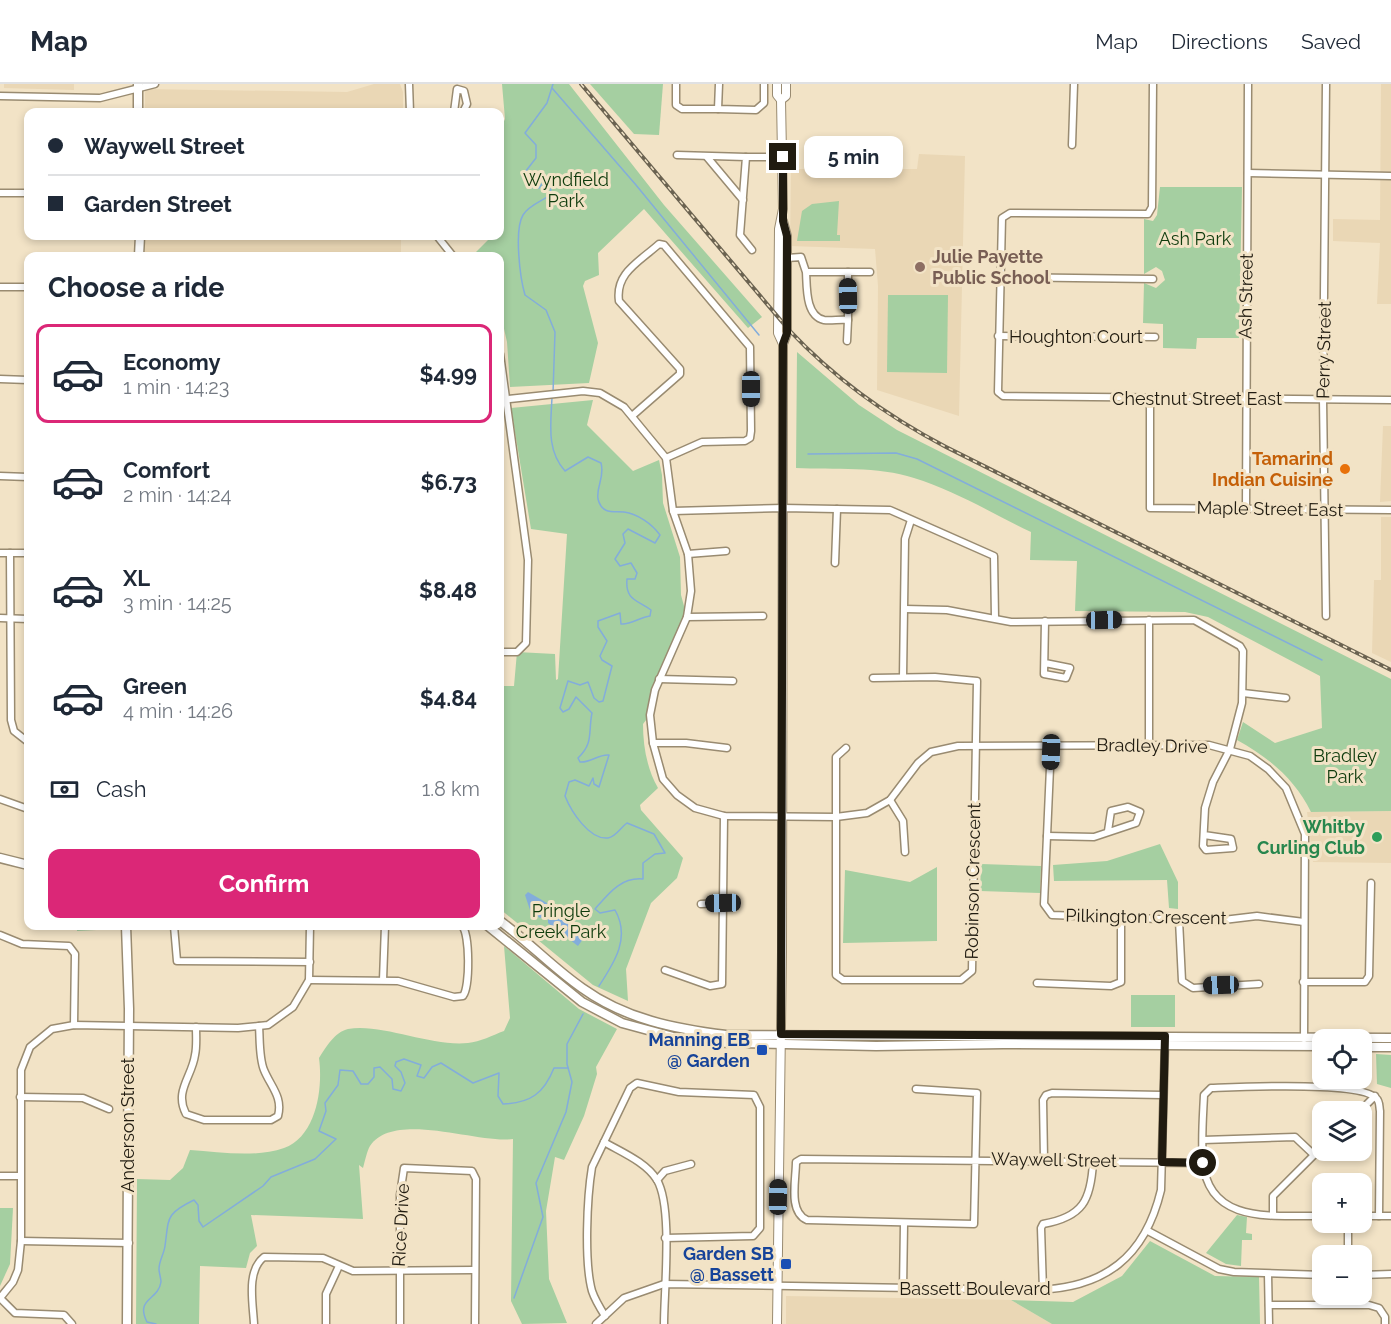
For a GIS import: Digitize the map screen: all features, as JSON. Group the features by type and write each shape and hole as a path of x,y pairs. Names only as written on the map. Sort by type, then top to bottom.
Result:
{"main road":[{"path":"138,86 138,108"},
{"path":"0,858 24,864"},
{"path":"504,924 580,987 635,1017 683,1030 781,1039"},
{"name":"Anderson Street","path":"126,930 128,1324"},
{"path":"493,930 582,1002 621,1023 692,1042 781,1039 1304,1041 1391,1038"},
{"path":"1304,1041 1312,1043"},
{"path":"1372,1047 1391,1047"}],"street":[{"path":"0,96 100,98 138,86 154,84"},
{"path":"409,84 410,108"},
{"path":"676,84 676,105 682,110 756,110 764,103 764,84"},
{"path":"718,110 719,84"},
{"path":"777,84 777,95 781,100 783,157 783,221 779,229 778,333 783,344"},
{"path":"781,100 786,96 786,84"},
{"path":"1072,145 1074,84"},
{"path":"998,336 999,223 1005,215 1148,213 1152,200 1153,84"},
{"name":"Ash Street","path":"1246,509 1248,84"},
{"name":"Perry Street","path":"1326,84 1323,399 1326,616"},
{"path":"455,108 457,89 464,90 467,98 464,108"},
{"path":"677,155 783,157"},
{"path":"707,157 743,200"},
{"path":"746,157 740,235 752,250"},
{"path":"1248,173 1391,176"},
{"path":"0,193 24,193"},
{"path":"777,1324 781,1039 783,344 787,333 787,229 783,221"},
{"path":"440,240 450,252"},
{"path":"504,400 583,391 600,393 619,402 666,458 702,442 745,441 750,438 750,347 664,245 659,244 620,279 617,288 620,301 680,369 680,374 632,416"},
{"path":"779,247 787,258"},
{"path":"787,258 801,257 806,272 808,299 817,317 824,320 848,320"},
{"path":"806,272 870,272"},
{"path":"848,272 848,341"},
{"path":"1000,278 1153,279"},
{"path":"0,287 24,287"},
{"name":"Chestnut Street East","path":"998,336 998,392 1004,396 1391,400"},
{"name":"Houghton Court","path":"998,336 1155,337"},
{"path":"0,379 24,380"},
{"name":"Maple Street East","path":"1150,399 1150,508 1391,510"},
{"path":"504,412 528,560 526,643 518,652 504,652"},
{"name":"Bradley Drive","path":"666,458 673,511 688,554 691,591 687,617 660,679 650,715 653,743 663,779 677,795 695,808 724,816 836,817 867,813 890,800 918,763 931,752 975,744 1209,745 1250,756 1268,768 1286,788 1305,834 1304,1041"},
{"path":"0,476 24,477"},
{"path":"673,511 783,508 890,510 994,556 995,618"},
{"path":"836,562 837,509"},
{"path":"903,677 905,539 911,520"},
{"path":"688,554 726,551"},
{"path":"0,553 24,553"},
{"path":"10,553 11,720 14,731 24,739"},
{"path":"905,609 947,610 1011,622 1200,621 1240,646 1244,651 1243,693 1230,749 1213,782 1205,808 1204,835 1206,850 1233,848 1231,839 1204,835"},
{"path":"687,617 763,616"},
{"path":"0,618 24,618"},
{"path":"1149,620 1149,746"},
{"path":"1045,663 1046,621"},
{"path":"873,678 935,677 976,681 975,744"},
{"path":"660,679 733,681"},
{"path":"1243,693 1286,698"},
{"path":"653,743 686,743 727,748"},
{"name":"Robinson Crescent","path":"836,817 836,975 843,980 961,981 972,971 975,744"},
{"name":"Pilkington Crescent","path":"1051,745 1044,904 1052,915 1215,921 1257,916 1304,922"},
{"path":"836,817 836,756 846,748"},
{"path":"0,799 24,808"},
{"path":"890,800 903,821 905,852"},
{"path":"1047,836 1094,837 1136,823 1140,812 1128,807 1111,812 1108,831"},
{"path":"665,970 710,986 722,984 724,816"},
{"path":"1303,982 1365,981 1369,976 1371,883"},
{"path":"701,904 723,903"},
{"path":"1037,983 1111,986 1120,982 1121,918"},
{"path":"1179,920 1182,981 1186,985 1193,988 1259,984"},
{"path":"174,930 177,961 310,962"},
{"path":"72,1324 64,1315 15,1313 0,1298 13,1282 18,1270 23,1210 20,1176 21,1070 30,1047 52,1029 74,1025 195,1027 268,1025 293,1006 309,980 310,930"},
{"path":"383,980 385,930"},
{"path":"309,980 383,980 410,983 454,997 463,996 467,986 467,938 464,930"},
{"path":"1,938 22,944 69,946 75,954 74,1025"},
{"path":"195,1027 195,1055 183,1086 182,1104 186,1114 204,1120 271,1120 278,1116 280,1107 277,1093 263,1069 259,1026"},
{"name":"Bassett Boulevard","path":"597,1324 624,1298 664,1284 777,1285 903,1290 1043,1290 1067,1289 1088,1283 1110,1271 1133,1252 1148,1231 1161,1190 1165,1041"},
{"path":"605,1316 591,1289 590,1181 592,1167 630,1088 637,1083 679,1092 754,1095 760,1107 760,1228 753,1236 665,1238"},
{"path":"1312,1216 1250,1214 1226,1205 1209,1184 1203,1163 1203,1140 1204,1095 1211,1088 1355,1089 1375,1096 1380,1111 1379,1216"},
{"path":"903,1290 904,1224 974,1224 977,1093 916,1089"},
{"path":"1044,1159 1043,1100 1046,1095 1052,1093 1162,1095"},
{"path":"1370,1101 1375,1096"},
{"path":"20,1097 83,1098 110,1109"},
{"path":"1203,1140 1295,1137 1312,1153"},
{"path":"604,1142 641,1164 657,1180 664,1201 664,1324"},
{"path":"1274,1215 1273,1196 1312,1155"},
{"name":"Waywell Street","path":"904,1224 807,1220 800,1217 795,1207 796,1162 801,1159 977,1158 1203,1163"},
{"path":"1043,1290 1041,1228 1043,1224 1063,1221 1083,1206 1092,1187 1093,1162"},
{"path":"657,1180 665,1171 691,1164"},
{"name":"Rice Drive","path":"400,1324 400,1195 404,1168 431,1167 472,1171 476,1179 474,1324"},
{"path":"0,1176 20,1176"},
{"path":"1372,1216 1391,1216"},
{"path":"1148,1231 1219,1269 1268,1274 1312,1275"},
{"path":"21,1241 129,1244"},
{"path":"254,1324 253,1277 257,1262 264,1257 323,1258 353,1271 473,1270"},
{"path":"326,1324 326,1294 339,1266"},
{"path":"1268,1274 1269,1324"},
{"path":"1372,1275 1391,1274"},
{"path":"1269,1305 1369,1305 1379,1308 1385,1317 1385,1324"}],"shaded area":[{"path":"4,84 74,84 74,90 4,88"},
{"path":"374,84 400,84 403,92 403,108 145,108 145,89 347,92"},
{"path":"1381,84 1391,84 1391,304 1377,304 1380,243 1333,241 1333,219 1380,220"},
{"name":"Julie Payette Public School","path":"919,154 965,156 959,416 877,390 878,286 875,249 790,246 791,169 917,169"},
{"path":"145,240 401,240 401,252 145,252"},
{"path":"1383,426 1391,426 1391,501 1380,502"},
{"path":"1381,517 1391,517 1391,662 1372,653 1374,580 1381,580"},
{"path":"1391,811 1391,863 1313,862 1307,812"},
{"path":"786,1296 1011,1300 1052,1324 786,1324"}],"green space":[{"name":"Wyndfield Park","path":"502,84 569,84 664,205 762,317 748,328 644,209 598,253 599,275 585,281 583,286 598,343 589,383 510,387 504,329 504,252 476,252 488,240 504,240 505,119"},
{"path":"590,84 663,84 659,135 634,134"},
{"name":"Ash Park","path":"1160,187 1242,187 1239,338 1197,338 1196,349 1163,348 1163,324 1143,323 1144,283 1156,288 1165,280 1162,271 1156,267 1144,274 1144,219 1153,221 1157,215"},
{"path":"839,201 837,235 840,235 840,241 797,241 802,211 812,204"},
{"path":"888,295 948,295 947,373 887,372"},
{"name":"Bradley Park","path":"797,352 859,405 897,430 1391,679 1391,811 1311,812 1297,789 1280,770 1237,740 1243,722 1275,743 1322,728 1320,676 1208,617 1185,612 1075,611 1077,561 1030,560 1031,532 929,483 886,472 796,468"},
{"name":"Pringle Creek Park","path":"593,400 587,425 633,471 659,460 663,503 680,557 681,595 687,617 659,679 650,715 643,724 646,757 658,788 640,805 641,810 683,858 677,878 651,903 626,969 628,1001 593,985 504,912 504,686 514,686 517,652 555,654 556,680 558,679 567,534 531,529 511,408"},
{"path":"1160,844 1178,882 1178,909 1169,908 1167,880 1054,881 1053,865 1107,861"},
{"path":"981,864 1041,866 1040,893 980,891"},
{"path":"937,867 937,941 843,943 845,870 910,882"},
{"path":"504,946 579,1009 617,1029 596,1067 597,1074 584,1116 564,1160 555,1157 546,1211 549,1279 567,1323 522,1324 511,1301 513,1139 417,1129 398,1130 382,1136 370,1146 363,1168 359,1165 363,1219 251,1215 257,1246 250,1253 246,1268 200,1266 199,1324 136,1324 137,1179 170,1180 183,1168 190,1150 261,1153 284,1148 295,1142 311,1122 315,1109 320,1083 319,1058 331,1041 343,1031 361,1028 376,1029 438,1042 468,1043 504,1031 510,1018"},
{"path":"1131,995 1175,995 1175,1027 1131,1027"},
{"path":"1376,1054 1391,1055 1391,1088 1377,1084"},
{"path":"0,1208 13,1208 10,1264 0,1286"},
{"path":"1237,1215 1247,1217 1246,1233 1252,1234 1252,1240 1242,1240 1241,1266 1226,1264 1206,1253"},
{"path":"1150,1241 1215,1276 1259,1277 1260,1324 1052,1324 1011,1300 1073,1302 1122,1276"}],"water":[{"path":"528,892 547,903 547,916 540,918 530,910 525,895"},
{"path":"556,908 567,911 569,924 583,939 578,946 548,923 548,918"}],"waterway":[{"path":"553,84 547,103 525,133 536,145 536,158 522,176 528,187 539,188 548,176 552,180 550,195 532,206 523,215 518,242 525,295 546,310 555,332 553,393"},
{"path":"552,88 636,185 759,335"},
{"path":"552,397 552,445 565,471 588,457 601,463 602,473 598,499 602,508 639,517 649,523 660,535 655,543 628,529 623,534 625,543 615,559 620,566 631,563 637,573 635,579 627,579 628,591 633,599 651,610 650,616 628,623 621,624 620,613 598,621 598,627 607,641 600,656 612,666 603,701 599,702 594,698 588,682 580,685 568,681 560,708 563,712 569,709 576,697 592,713 590,737 583,753 578,758 580,762 609,755 599,787 594,784 593,778 589,786 575,780 569,782 565,796 576,816 588,830 601,837 614,836 627,823 654,834 665,853 655,854 643,863 643,879 622,883 595,909 600,913 615,910 620,920 621,930 619,950 599,986"},
{"path":"808,454 896,453 917,459 1322,660"},
{"path":"514,1298 543,1217 536,1183 566,1112 572,1082 567,1064 567,1044 583,1014"},
{"path":"156,1324 147,1322 144,1308 156,1293 161,1282 159,1266 168,1223 173,1213 194,1200 198,1205 199,1221 203,1227 263,1186 271,1177 315,1159 336,1139 319,1131 326,1111 325,1103 338,1085 340,1070 353,1071 361,1084 368,1084 374,1077 374,1068 380,1067 392,1079 393,1089 401,1091 405,1083 401,1072 395,1066 396,1062 404,1059 421,1065 417,1076 424,1078 432,1067 441,1063 473,1083 499,1073 498,1096 503,1104 529,1099 546,1084 554,1068 568,1068"}],"railway":[{"path":"581,84 789,330 825,365 863,395 903,423 946,447 1391,670"}],"place":[{"name":"Julie Payette Public School","path":"920,267"},
{"name":"Tamarind Indian Cuisine","path":"1345,469"},
{"name":"Whitby Curling Club","path":"1377,837"},
{"name":"Manning EB @ Garden","path":"762,1050"},
{"name":"Garden SB @ Bassett","path":"786,1264"}],"route":[{"path":"783,157 783,221 787,229 787,333 783,344 781,1034 1165,1036 1162,1162 1203,1163"}]}
